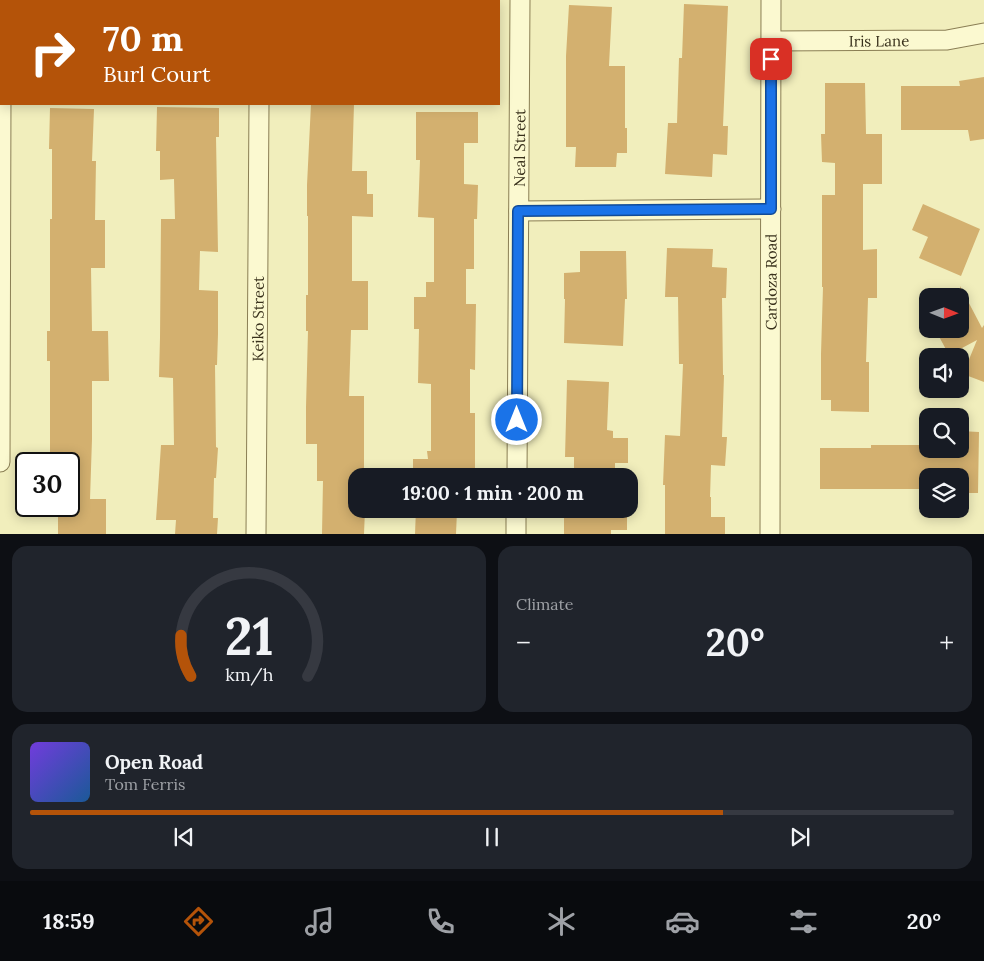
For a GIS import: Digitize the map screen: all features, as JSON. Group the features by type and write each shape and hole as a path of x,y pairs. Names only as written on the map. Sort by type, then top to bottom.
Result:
{"street":[{"name":"Neal Street","path":"517,468 520,0"},
{"name":"Cardoza Road","path":"770,534 771,0"},
{"name":"Iris Lane","path":"771,41 947,40 984,33"},
{"path":"0,462 1,105"},
{"name":"Keiko Street","path":"256,534 259,105"},
{"path":"518,211 771,209"},
{"path":"516,518 516,534"}],"building":[{"path":"684,4 728,6 723,126 728,126 727,155 713,154 712,177 665,174 668,123 677,123 679,58 682,58"},
{"path":"569,5 612,7 609,66 625,66 625,128 627,128 627,153 617,153 616,167 575,167 576,147 566,147 566,56"},
{"path":"984,77 984,139 970,141 968,130 901,130 901,86 960,86 959,81"},
{"path":"825,83 865,83 866,134 882,134 882,184 863,184 863,250 877,249 877,298 868,298 866,362 869,362 869,412 831,411 831,400 821,400 822,195 835,195 835,163 822,162 821,134 825,134"},
{"path":"311,105 354,105 352,171 367,171 367,194 373,194 373,217 352,216 352,281 368,281 368,330 351,330 349,396 364,396 364,468 348,468 348,518 365,518 364,534 322,534 323,481 317,481 317,444 306,444 308,331 306,331 306,295 308,295 307,216"},
{"path":"157,107 219,108 219,137 216,137 218,252 200,251 199,290 218,291 217,365 215,365 216,447 218,448 216,478 214,478 213,518 218,518 217,534 175,534 176,520 156,520 161,445 174,445 173,378 159,377 161,219 175,219 174,179 160,180 160,151 156,151"},
{"path":"50,108 94,109 92,161 96,161 95,220 105,220 105,268 91,268 92,331 108,331 109,381 92,381 90,499 106,499 106,534 58,534 58,517 80,517 80,452 50,452 50,361 47,361 47,331 50,331 52,149 49,149"},
{"path":"416,112 478,112 478,143 464,143 464,184 478,185 477,219 474,219 474,269 466,269 466,304 476,304 475,370 470,369 470,413 475,413 475,468 413,468 413,459 428,459 427,451 431,451 431,384 418,383 419,329 414,329 414,297 426,297 426,282 434,282 434,218 418,217 420,160 416,160"},
{"path":"923,204 980,229 961,276 919,258 928,237 912,230"},
{"path":"667,248 713,249 712,267 727,268 726,298 722,298 724,375 722,437 727,437 725,466 711,465 710,497 711,517 725,517 725,534 665,534 665,485 663,485 665,435 680,436 683,364 679,364 678,297 665,297"},
{"path":"580,251 626,251 627,299 625,299 623,346 564,343 564,273 580,272"},
{"path":"969,303 982,328 984,325 984,382 969,376 969,359 977,340 962,348 945,348 940,338 969,338"},
{"path":"567,380 609,382 607,430 613,431 613,438 628,438 628,463 615,463 615,468 574,468 574,457 565,457"},
{"path":"969,431 979,432 978,493 969,493 969,468 919,468 919,489 820,489 820,448 871,448 871,445 919,445 919,458 969,458"},
{"path":"416,518 457,518 456,534 415,534"},
{"path":"564,518 627,518 627,530 611,530 611,534 564,534"}],"route":[{"path":"517,420 518,211 771,209 771,59"}]}
